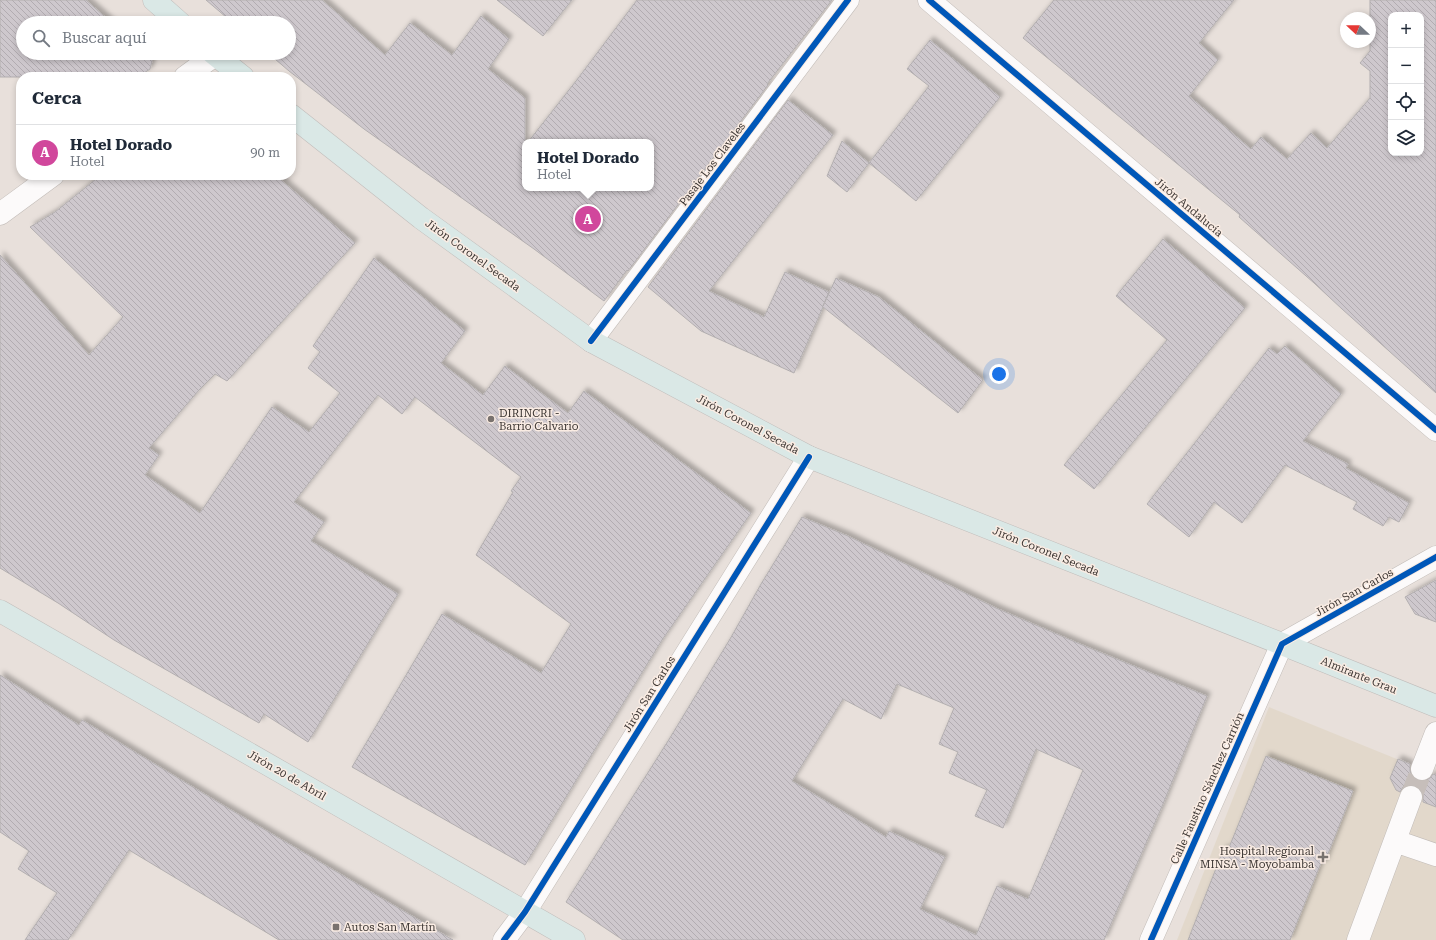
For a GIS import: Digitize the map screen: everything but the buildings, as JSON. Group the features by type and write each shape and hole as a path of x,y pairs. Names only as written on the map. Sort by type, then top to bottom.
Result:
{"main road":[{"path":"154,0 172,16"},
{"path":"222,60 237,72"},
{"name":"Jirón Coronel Secada","path":"296,119 421,218 591,341 810,457 1282,644"},
{"name":"Jirón 20 de Abril","path":"0,610 574,940"},
{"name":"Almirante Grau","path":"1282,644 1436,706"}],"street":[{"name":"Pasaje Los Claveles","path":"591,341 848,0"},
{"name":"Jirón Andalucía","path":"929,0 1436,430"},
{"path":"191,72 206,60"},
{"path":"0,214 46,180"},
{"name":"Jirón San Carlos","path":"504,940 525,912 810,457"},
{"name":"Jirón San Carlos","path":"1282,644 1436,557"},
{"name":"Calle Faustino Sánchez Carrión","path":"1151,940 1282,644"},
{"path":"1422,769 1436,733"},
{"path":"1358,940 1412,797"},
{"path":"1395,841 1436,856"}],"shaded area":[{"name":"Hospital Regional MINSA - Moyobamba","path":"1269,707 1436,775 1436,940 1177,940"}],"tunnel":[{"path":"1411,797 1422,769"}],"cycle path":[{"path":"591,341 848,0"},
{"path":"929,0 1436,430"},
{"path":"504,940 525,912 809,457"},
{"path":"1151,940 1282,644 1436,557"}],"place":[{"name":"Hotel Dorado","path":"588,219"},
{"name":"DIRINCRI - Barrio Calvario","path":"491,419"},
{"name":"Hospital Regional MINSA - Moyobamba","path":"1323,857"},
{"name":"Autos San Martín","path":"336,927"}]}
